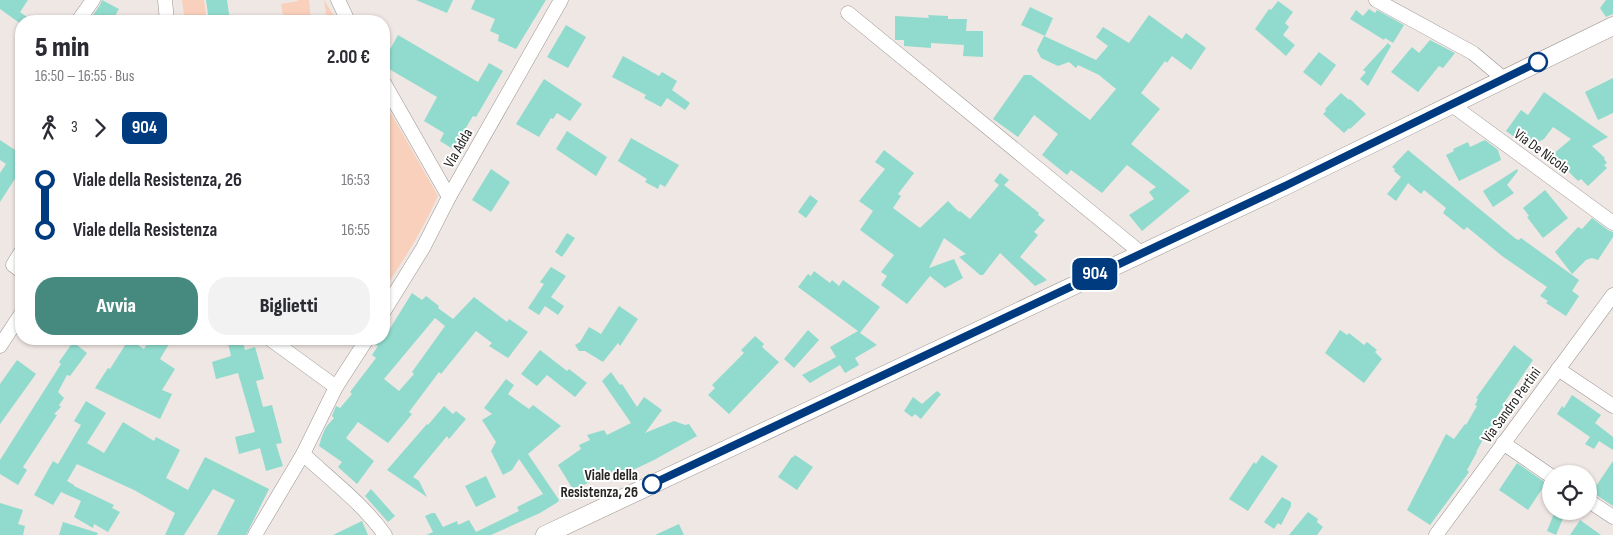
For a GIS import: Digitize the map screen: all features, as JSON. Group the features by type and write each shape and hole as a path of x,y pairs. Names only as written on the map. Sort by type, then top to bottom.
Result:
{"main road":[{"path":"545,535 1452,105 1613,26"}],"street":[{"path":"82,15 93,0"},
{"path":"164,0 166,15"},
{"path":"338,0 345,15"},
{"name":"Via Adda","path":"390,301 423,248 449,197 560,0"},
{"path":"1376,0 1473,53 1504,79"},
{"path":"848,13 1141,252"},
{"path":"390,94 449,197"},
{"name":"Via De Nicola","path":"1452,105 1613,223"},
{"name":"Via Sandro Pertini","path":"1436,535 1613,295"},
{"path":"0,346 15,323"},
{"path":"278,345 336,387"},
{"path":"255,535 302,454 336,387 362,345"},
{"path":"1558,368 1613,406"},
{"path":"1503,443 1542,470"},
{"path":"302,454 376,521 385,535"},
{"path":"1597,506 1613,517"}],"shaded area":[{"path":"182,0 204,0 206,15 184,15"},
{"path":"309,0 310,15 283,15 281,4"},
{"path":"324,0 333,15 326,15"},
{"path":"390,112 438,196 413,244 390,280"}],"building":[{"path":"0,0 28,0 20,12 24,15 15,15 15,20 0,9"},
{"path":"102,0 119,9 116,15 93,15"},
{"path":"206,0 227,0 229,15 208,15"},
{"path":"416,0 453,0 447,13"},
{"path":"475,0 546,0 516,49 498,41 499,35 490,31 495,19 471,9"},
{"path":"1606,0 1613,0 1613,14 1606,17 1600,8"},
{"path":"1278,1 1293,12 1285,23 1289,27 1283,35 1295,45 1286,56 1255,29 1269,9 1271,10"},
{"path":"1030,7 1053,18 1045,36 1021,25"},
{"path":"1369,9 1375,13 1377,10 1404,25 1393,43 1385,38 1384,40 1350,19 1356,10 1363,16"},
{"path":"928,15 948,16 948,19 967,19 966,31 983,31 983,57 963,56 964,45 931,43 931,48 904,46 904,40 895,40 895,16 929,18"},
{"path":"1149,15 1182,39 1186,33 1206,48 1191,70 1172,56 1167,63 1165,61 1141,93 1160,109 1131,144 1190,191 1142,231 1129,215 1154,199 1149,192 1156,187 1127,165 1102,193 1071,170 1067,175 1042,155 1058,134 1034,115 1018,137 993,119 1024,75 1031,75 1090,120 1116,89 1099,75 1078,65 1076,68 1069,62 1058,66 1041,58 1037,50 1044,36 1096,60 1108,46 1096,37 1103,27 1129,43"},
{"path":"566,25 586,37 568,68 547,57"},
{"path":"398,35 478,82 489,63 503,71 476,117 473,116 453,149 440,141 444,133 424,121 437,97 390,70 390,49"},
{"path":"1430,40 1455,53 1443,68 1439,66 1418,92 1391,72 1412,47 1419,53"},
{"path":"1388,43 1391,46 1368,86 1360,79 1366,72 1363,70"},
{"path":"1319,52 1336,65 1321,86 1303,72"},
{"path":"623,56 659,76 662,72 677,81 672,90 690,103 685,110 667,98 661,107 644,98 646,95 612,77"},
{"path":"1613,78 1613,113 1598,120 1585,92"},
{"path":"544,79 582,104 570,121 557,113 553,119 551,118 539,137 516,124"},
{"path":"1544,92 1608,137 1592,146 1605,158 1607,163 1604,165 1607,168 1588,186 1581,179 1578,181 1563,166 1561,167 1552,155 1571,139 1553,127 1544,139 1528,147 1506,131 1521,110 1528,115"},
{"path":"1341,93 1366,114 1344,133 1323,114 1326,111 1325,109"},
{"path":"567,131 607,157 596,176 556,149"},
{"path":"631,138 679,165 665,187 660,184 658,189 645,182 647,179 618,161"},
{"path":"0,140 15,150 15,179 0,202 0,173 6,164 0,160"},
{"path":"1485,140 1498,150 1501,160 1459,181 1446,155 1454,151 1453,149 1468,142 1470,147"},
{"path":"884,150 914,173 898,194 901,196 893,208 920,228 948,201 959,212 970,219 999,185 994,181 1000,173 1009,180 1004,185 1045,220 1034,232 1038,235 1020,257 1047,280 1035,286 1000,253 983,275 980,275 959,257 966,254 944,238 929,268 954,259 963,278 945,288 930,276 907,304 881,285 887,276 881,272 894,255 860,230 873,211 859,201 885,169 875,162"},
{"path":"1408,150 1516,239 1519,240 1521,238 1579,280 1572,291 1579,296 1566,316 1546,303 1548,301 1540,296 1547,287 1502,256 1467,227 1464,230 1443,213 1446,208 1424,190 1421,194 1408,183 1396,201 1387,194 1401,177 1392,167"},
{"path":"491,169 510,182 491,212 472,200"},
{"path":"1517,169 1518,171 1507,185 1514,193 1493,207 1483,191"},
{"path":"1545,190 1568,218 1543,238 1527,217 1529,216 1523,208"},
{"path":"810,195 818,201 806,218 798,212"},
{"path":"1592,218 1613,232 1613,237 1598,260 1592,258 1586,260 1572,274 1555,252 1578,227 1582,229"},
{"path":"567,233 575,238 562,257 555,252"},
{"path":"551,267 566,276 551,297 564,306 558,315 545,306 539,315 528,308 544,284 540,282"},
{"path":"814,271 830,283 832,280 839,286 843,280 880,307 860,333 877,345 855,358 859,365 845,373 840,365 810,383 802,375 836,357 830,347 858,331 798,287 808,274 811,276"},
{"path":"412,293 422,300 426,296 453,319 474,297 507,322 509,319 528,332 508,358 489,346 492,343 476,331 441,374 439,372 409,412 412,414 388,443 358,422 346,438 374,461 357,484 338,467 342,462 319,446 326,427 334,418 332,416 336,406 340,408 352,394 350,392 376,358 372,355 378,346 376,345 390,345 390,329","holes":["435,318 445,326 412,372 414,374 399,391 384,379"]},
{"path":"619,306 638,319 620,346 618,343 603,362 585,351 579,351 575,345 580,342 589,327 601,334"},
{"path":"808,330 819,340 794,368 784,359"},
{"path":"1340,330 1347,335 1349,333 1364,345 1367,342 1377,350 1375,352 1382,359 1364,383 1325,353"},
{"path":"755,336 764,344 762,347 779,362 729,414 708,395 715,388 712,385 744,353 741,350"},
{"path":"71,345 77,345 87,353 70,376 67,375 58,392 64,398 59,405 61,407 54,414 57,415 23,467 27,470 18,485 0,474 0,460 61,364 59,362"},
{"path":"125,345 138,345 144,349 146,345 168,345 160,359 175,369 162,390 172,394 160,419 95,388 108,368 110,369"},
{"path":"228,345 244,345 245,350 255,347 264,379 256,381 263,407 272,405 282,443 276,444 283,466 266,471 260,448 239,454 235,437 255,432 238,373 216,379 212,362 231,356"},
{"path":"1514,345 1533,360 1504,403 1495,420 1497,421 1491,430 1489,429 1467,470 1469,472 1430,525 1407,510 1446,434 1454,439 1466,425 1477,406 1475,405 1478,399 1476,398"},
{"path":"540,350 567,371 569,369 587,383 575,397 547,375 537,386 521,374"},
{"path":"17,360 36,374 0,424 0,384"},
{"path":"611,372 620,385 622,384 637,407 644,397 662,410 645,433 674,421 685,425 689,424 697,436 654,460 616,478 607,479 604,473 574,491 558,465 581,449 579,445 590,440 587,435 604,430 607,435 631,423 602,381"},
{"path":"506,379 514,385 508,394 529,409 533,405 561,426 528,454 559,500 558,502 540,513 491,535 426,535 433,532 425,516 432,513 435,513 443,527 457,521 458,525 469,520 476,532 519,511 517,507 543,494 519,459 512,470 503,475 491,451 496,442 482,420 492,414 484,408"},
{"path":"937,391 941,394 921,419 915,414 912,417 904,411 913,397 922,404"},
{"path":"1572,395 1601,415 1595,423 1613,437 1613,450 1599,441 1594,449 1585,444 1590,437 1557,414 1562,406 1564,408"},
{"path":"86,401 106,413 87,443 104,453 123,422 154,441 156,437 180,450 166,478 188,490 205,457 269,489 246,535 217,535 235,500 213,489 184,535 165,535 175,513 134,490 77,464 67,481 114,505 112,508 120,512 108,532 94,524 93,528 74,517 81,501 61,492 53,505 34,495 53,461 58,464 81,425 74,421"},
{"path":"444,406 453,414 456,411 466,419 449,439 447,436 413,477 419,481 427,497 387,470"},
{"path":"795,455 813,467 797,490 778,477"},
{"path":"1262,455 1278,466 1248,511 1229,499 1254,462 1256,464"},
{"path":"1613,461 1613,506 1597,495 1597,485"},
{"path":"1517,463 1542,480 1542,489 1528,510 1499,490"},
{"path":"486,476 496,497 476,507 465,486"},
{"path":"371,489 395,516 388,522 365,496"},
{"path":"1282,497 1291,502 1291,506 1281,525 1278,523 1274,529 1264,522"},
{"path":"0,503 23,510 18,524 25,526 23,535 0,535"},
{"path":"1308,512 1318,519 1317,522 1323,527 1317,535 1289,535"},
{"path":"1551,520 1562,520 1556,535 1547,531"},
{"path":"1580,520 1601,535 1570,535"},
{"path":"362,521 368,535 333,535"},
{"path":"63,522 98,533 97,535 59,535"},
{"path":"679,524 684,535 655,535"}],"bus line":[{"name":"904","path":"652,484 1141,252 1287,185 1538,62"}],"place":[{"name":"Viale della Resistenza, 26","path":"652,484"}]}
